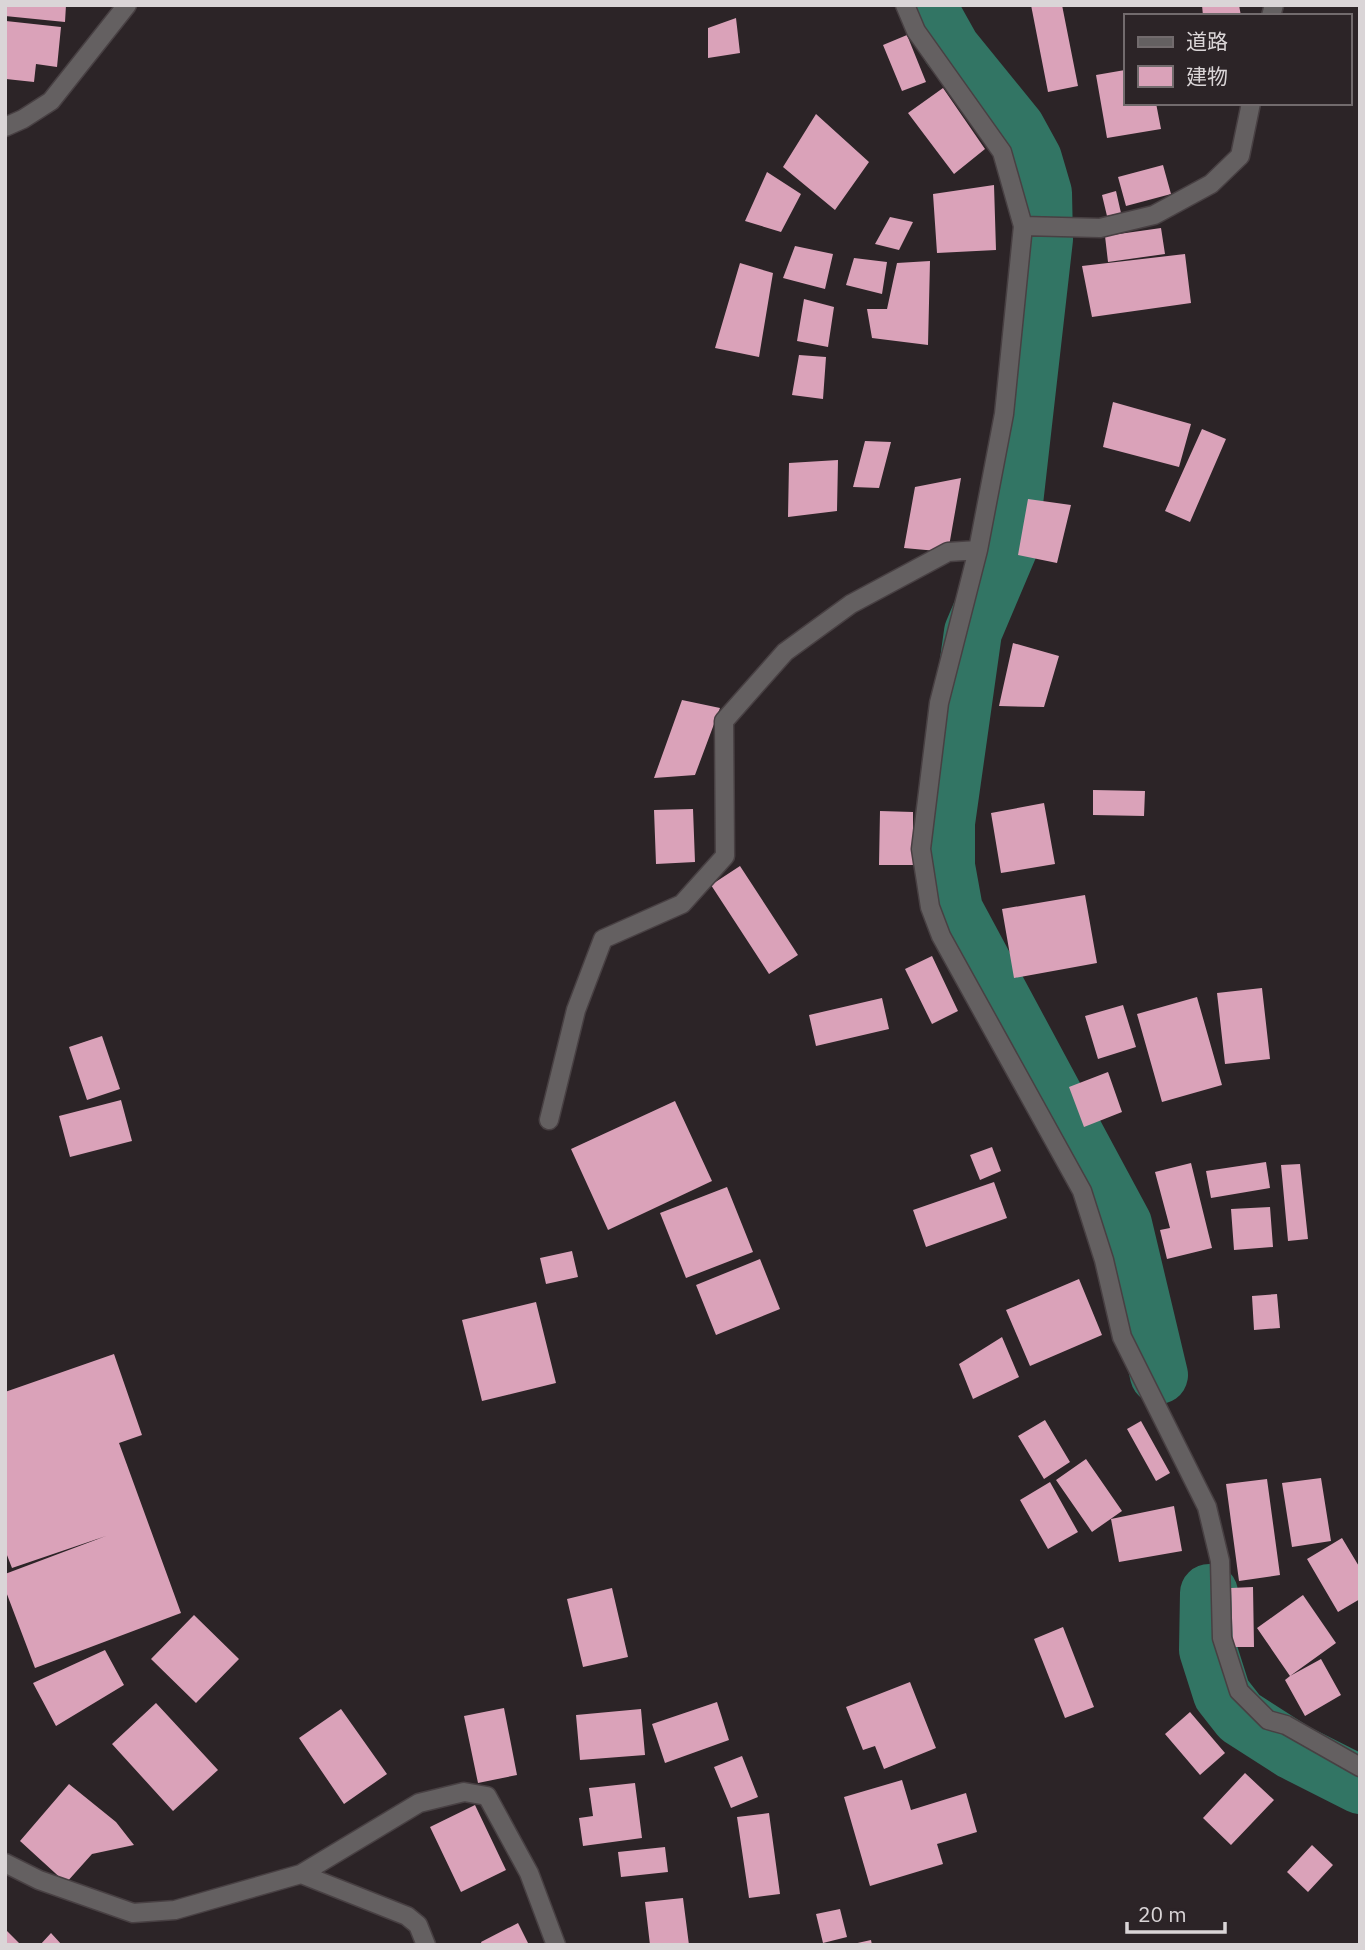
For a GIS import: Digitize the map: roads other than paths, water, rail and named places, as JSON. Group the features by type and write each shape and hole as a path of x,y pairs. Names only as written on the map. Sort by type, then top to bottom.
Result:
{"street":[{"path":"5,127 51,101 127,5"},
{"path":"905,5 916,31 1002,152 1028,226 1004,414 978,550 939,702 921,849 930,907 941,936 1082,1191 1104,1260 1122,1337 1207,1507 1220,1560 1222,1638 1239,1691 1268,1720 1286,1725 1360,1767"},
{"path":"1028,226 1101,228 1154,215 1212,184 1240,156 1251,105"},
{"path":"549,1120 576,1010 603,939 682,904 725,856 724,721 785,652 851,604 948,552 978,550"},
{"path":"5,1863 39,1880 133,1913 175,1910 301,1874 419,1803 464,1792 487,1796 529,1872 556,1945"},
{"path":"301,1874 407,1916 418,1925 426,1945"}],"waterway":[{"path":"927,5 951,48 1016,128 1033,159 1043,193 1044,239 1009,547 973,632 946,823 946,866 954,910 1123,1224 1159,1375"},
{"path":"1209,1593 1208,1650 1222,1694 1240,1717 1293,1751 1360,1785"}]}
